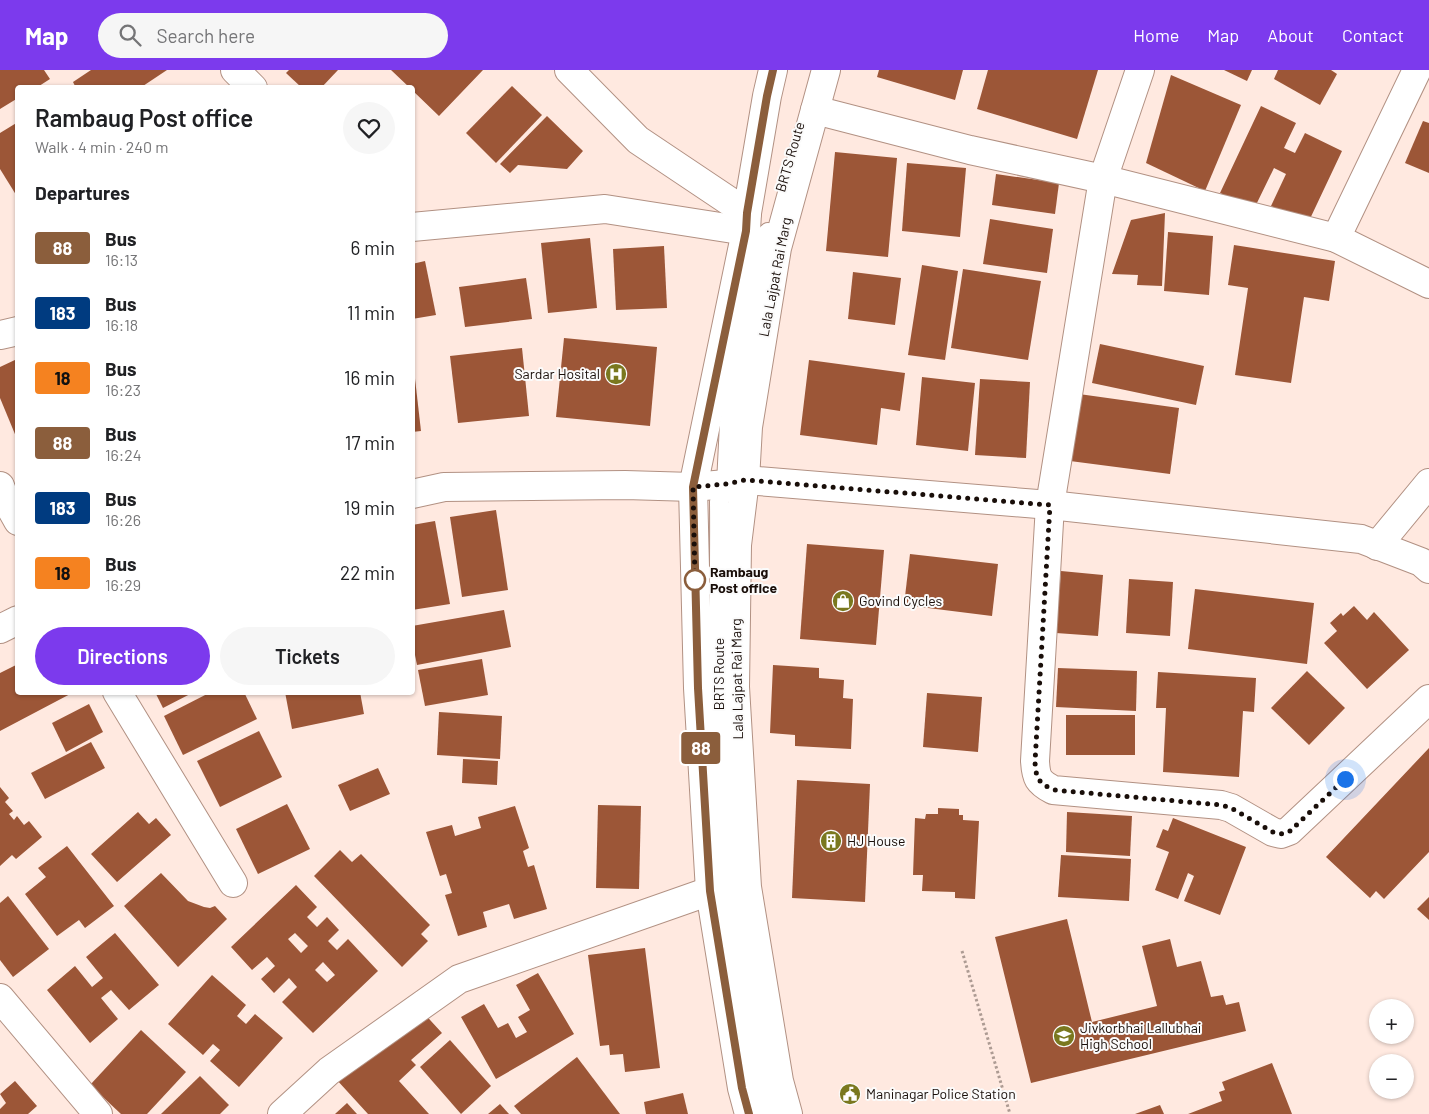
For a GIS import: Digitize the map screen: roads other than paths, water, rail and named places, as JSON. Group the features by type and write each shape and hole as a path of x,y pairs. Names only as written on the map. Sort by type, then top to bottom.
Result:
{"street":[{"path":"235,70 250,85"},
{"path":"569,70 638,140 746,222"},
{"path":"749,1113 742,1088 710,891 698,688 693,487 746,222 773,70"},
{"name":"Lala Lajpat Rai Marg","path":"788,1114 779,1081 747,887 735,687 737,545 735,482 748,427 777,248 812,101 826,70"},
{"path":"1140,70 1103,179 1050,505 1035,762 1036,776 1043,785 1054,790 1221,805 1231,808 1273,832 1281,834 1289,832 1429,699"},
{"path":"1336,238 1417,70"},
{"path":"812,101 970,150 1103,179 1336,238 1429,284"},
{"path":"415,227 605,209 746,222"},
{"path":"0,335 15,331"},
{"path":"415,493 444,487 626,485 693,487 735,482 1050,505 1361,540 1421,562 1429,569"},
{"path":"1377,546 1429,482"},
{"path":"0,486 15,516"},
{"path":"0,629 15,622"},
{"path":"119,695 232,884"},
{"path":"282,1114 329,1071 458,979 710,891"},
{"path":"0,998 98,1114"}],"lane":[{"path":"812,101 813,70"},
{"name":"BRTS Route","path":"735,482 719,502 718,686 723,816 738,953 763,1097 749,1113"}],"place":[{"name":"Sardar Hosital","path":"616,374"},
{"name":"Rambaug Post office","path":"695,580"},
{"name":"Govind Cycles","path":"843,601"},
{"name":"HJ House","path":"831,841"},
{"name":"Jivkorbhai Lallubhai High School","path":"1064,1036"},
{"name":"Maninagar Police Station","path":"850,1094"}]}
